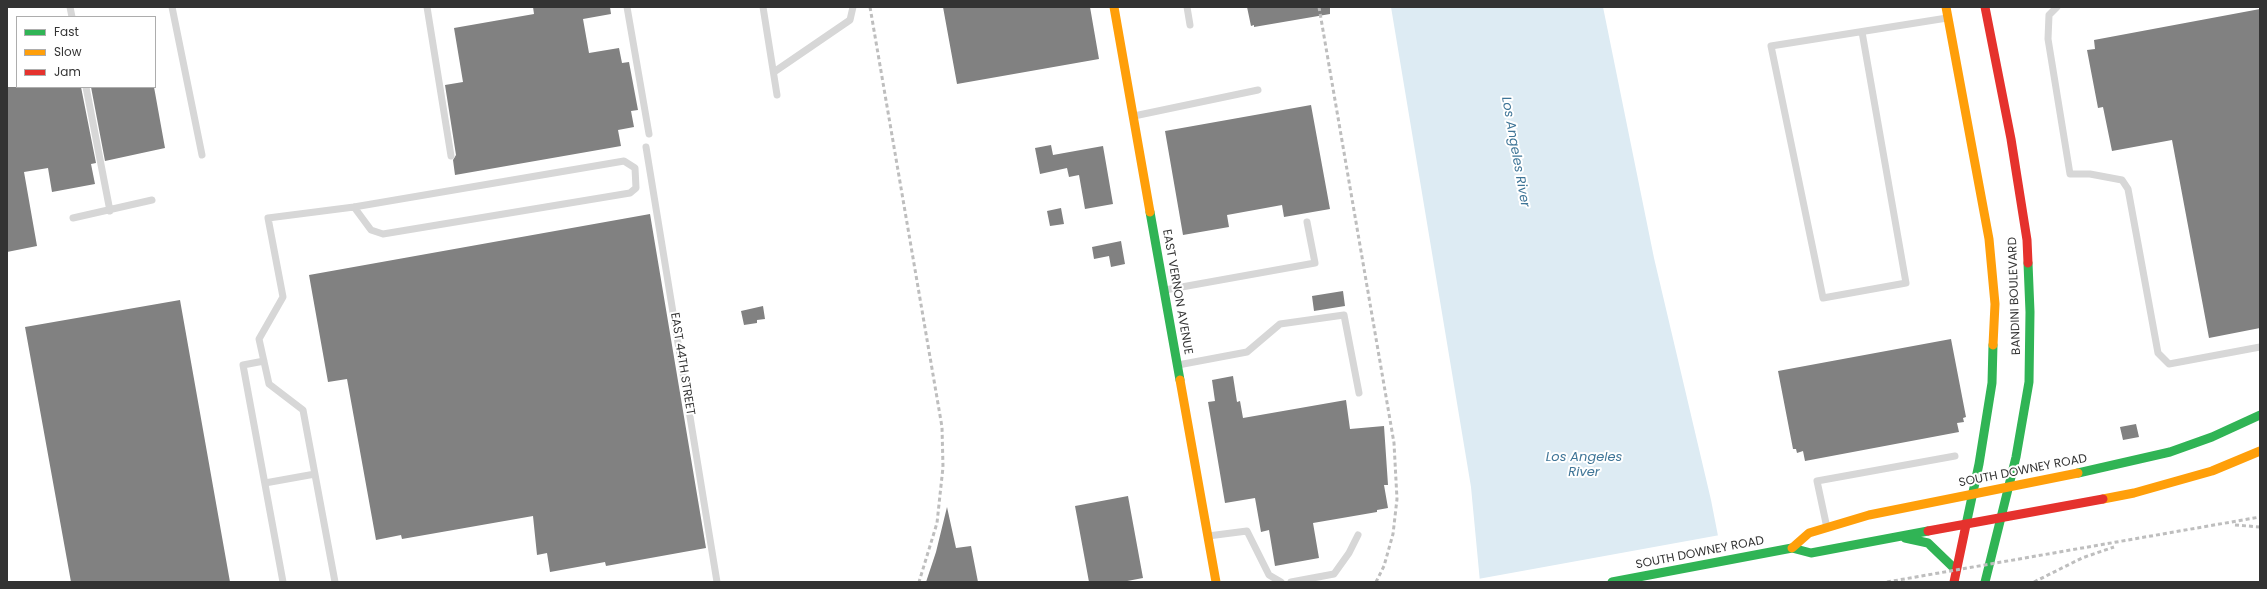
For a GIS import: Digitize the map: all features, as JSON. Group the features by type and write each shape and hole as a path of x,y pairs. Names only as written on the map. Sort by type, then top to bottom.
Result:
{"main road":[{"name":"EAST VERNON AVENUE","path":"1114,7 1216,582"},
{"name":"BANDINI BOULEVARD","path":"1946,7 1989,239 1995,304 1992,383 1979,464 1954,582"},
{"name":"BANDINI BOULEVARD","path":"1985,582 1999,519 2018,451 2029,382 2030,312 2027,240 1988,8"},
{"name":"SOUTH DOWNEY ROAD","path":"1792,548 1809,533 1898,507 2008,487 2170,452 2212,438 2260,415"},
{"name":"SOUTH DOWNEY ROAD","path":"1612,582 1792,548 1811,553 2134,493 2174,483 2212,471 2260,451"},
{"path":"1898,537 1928,543 1956,570"}],"lane":[{"path":"172,7 202,155"},
{"path":"427,7 451,156"},
{"path":"627,7 650,134"},
{"path":"763,7 778,95"},
{"path":"774,72 850,20 853,7"},
{"path":"1187,7 1190,25"},
{"path":"2057,7 2049,15 2048,39 2070,174 2090,174 2122,180 2128,188 2158,353 2169,364 2260,347"},
{"path":"1862,32 1906,283 1823,298 1771,46 1948,18"},
{"path":"86,88 110,211"},
{"path":"1133,116 1258,90"},
{"name":"EAST 44TH STREET","path":"646,146 717,582"},
{"path":"334,582 303,410 269,384 259,339 283,297 268,218 354,207 624,161 635,168 649,165"},
{"path":"354,207 371,230 383,234 630,193 636,188 635,168"},
{"path":"73,218 110,211 152,200"},
{"path":"1164,290 1315,263 1306,222"},
{"path":"1178,365 1247,352 1280,324 1344,315 1359,393"},
{"path":"264,361 243,365 284,582"},
{"path":"1827,528 1817,481 1955,456"},
{"path":"265,483 315,474"},
{"path":"1208,536 1247,531 1269,575 1281,582"},
{"path":"1292,582 1334,574 1349,553 1358,535"}],"water":[{"name":"Los Angeles River","path":"1391,7 1603,7 1654,258 1711,500 1727,582 1480,582 1471,487"}],"pier":[{"path":"1720,535 1729,582 1478,582 1478,579"}],"building":[{"path":"533,7 610,7 611,14 583,19 589,53 619,48 622,63 629,62 638,110 631,111 634,127 618,130 621,146 455,175 453,160 456,155 445,85 463,82 454,28 534,14"},
{"path":"943,7 1090,7 1099,59 957,84"},
{"path":"1247,7 1330,7 1330,14 1254,27 1254,25 1251,26"},
{"path":"2260,9 2260,328 2209,338 2172,140 2112,151 2103,107 2098,108 2087,50 2095,49 2094,40"},
{"path":"7,87 81,88 96,163 91,164 95,184 52,192 48,168 24,172 37,246 7,252"},
{"path":"91,88 154,88 165,148 105,161"},
{"path":"1311,105 1330,209 1284,217 1282,205 1227,215 1229,227 1183,235 1165,131"},
{"path":"1051,145 1053,155 1103,146 1113,204 1085,209 1079,175 1069,177 1067,168 1040,174 1035,148"},
{"path":"1061,208 1064,224 1050,226 1047,211"},
{"path":"650,214 706,548 606,566 605,562 550,572 547,553 537,555 533,516 402,539 401,535 376,540 347,379 328,382 309,275"},
{"path":"1121,241 1125,264 1111,267 1109,256 1094,259 1092,247"},
{"path":"1343,291 1345,306 1314,311 1312,296"},
{"path":"180,300 230,582 71,582 25,327"},
{"path":"763,306 765,319 757,320 757,323 744,325 741,311"},
{"path":"1951,339 1966,417 1963,418 1964,422 1957,423 1959,432 1805,461 1803,451 1797,453 1796,449 1793,449 1778,371"},
{"path":"1233,376 1237,402 1240,401 1243,418 1346,400 1350,429 1384,426 1388,485 1384,485 1388,508 1377,510 1377,512 1313,523 1319,558 1275,566 1269,530 1261,532 1255,498 1225,503 1208,402 1215,401 1212,380"},
{"path":"2136,424 2139,437 2123,440 2120,427"},
{"path":"1128,496 1143,578 1122,582 1089,582 1075,506"},
{"path":"947,507 956,548 971,546 978,582 926,582 936,552"}],"railway":[{"path":"870,7 942,427 943,467 937,523 919,582"},
{"path":"1319,7 1394,443 1397,499 1393,534 1384,566 1376,582"},
{"path":"1887,582 2260,517"},
{"path":"2235,525 2260,527"},
{"path":"2034,582 2082,558 2114,547"}],"traffic: fast":[{"path":"1150,212 1180,380"},
{"path":"1985,582 2016,457 2029,382 2030,312 2028,263"},
{"path":"1966,525 1979,464 1992,383 1993,345"},
{"path":"2078,473 2170,452 2212,437 2260,415"},
{"path":"1612,582 1792,548 1811,553 1928,531"},
{"path":"1905,538 1928,543 1956,570"}],"traffic: slow":[{"path":"1114,7 1150,212"},
{"path":"1946,7 1989,239 1995,304 1993,345"},
{"path":"1180,380 1216,582"},
{"path":"2103,499 2134,493 2212,471 2260,451"},
{"path":"1792,548 1809,533 1869,515 2078,473"}],"traffic: jam":[{"path":"1985,7 2011,139 2027,240 2028,263"},
{"path":"1928,531 2103,499"},
{"path":"1954,582 1966,525"}]}
